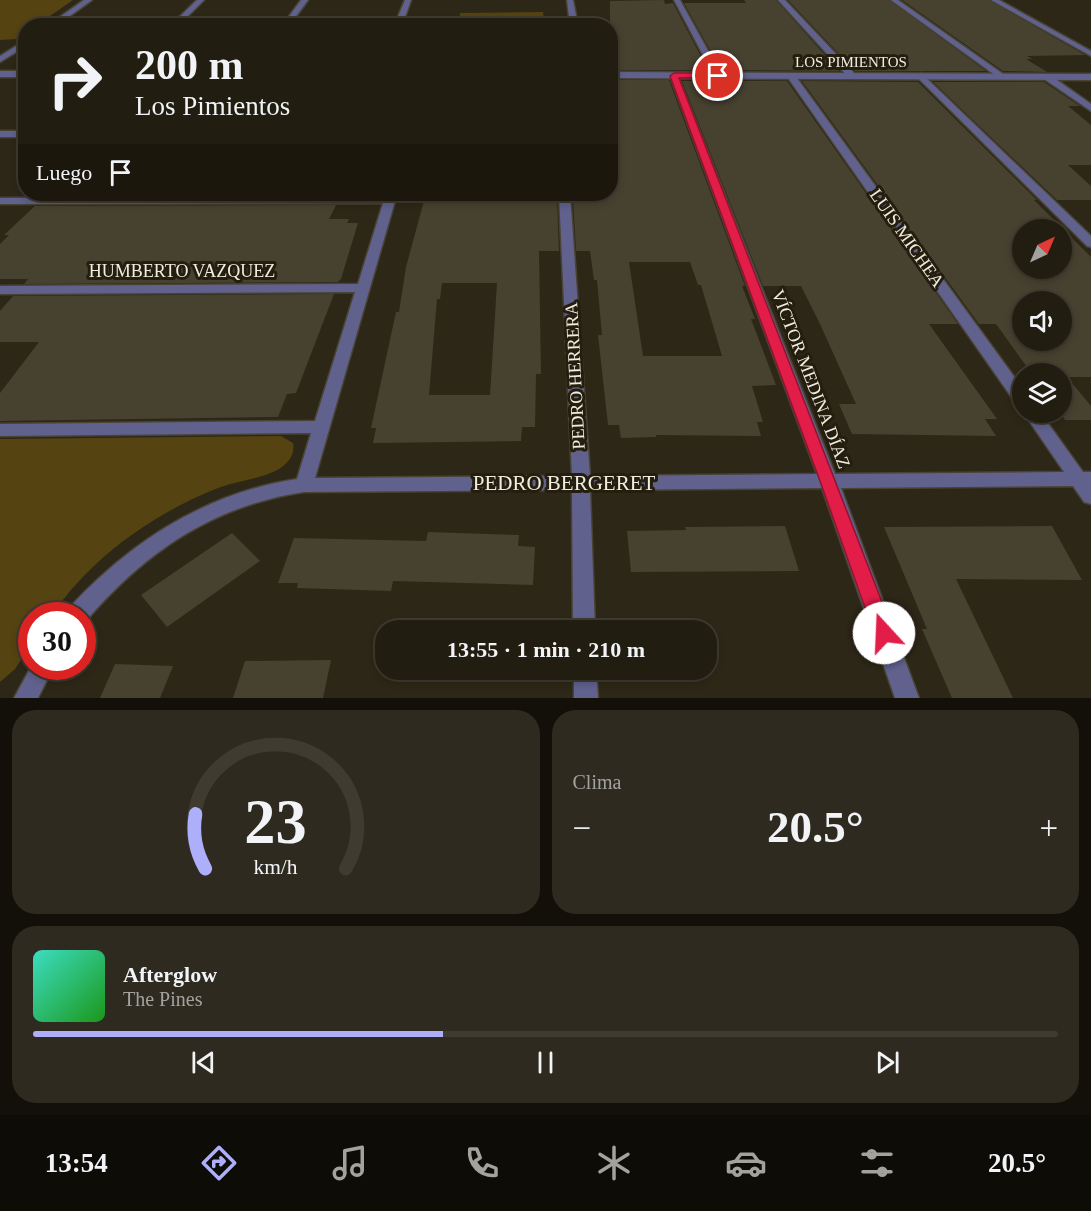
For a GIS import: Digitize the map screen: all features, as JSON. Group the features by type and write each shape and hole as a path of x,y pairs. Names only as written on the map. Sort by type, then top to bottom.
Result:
{"street":[{"path":"62,18 89,0"},
{"path":"182,18 201,0"},
{"path":"291,18 305,0"},
{"path":"401,18 408,0"},
{"path":"570,0 573,18"},
{"path":"677,0 718,76"},
{"path":"781,0 852,76"},
{"path":"894,0 1002,76"},
{"path":"994,0 1091,54"},
{"path":"0,60 18,48"},
{"path":"0,74 18,74"},
{"name":"LOS PIMIENTOS","path":"618,75 1091,77"},
{"name":"VÍCTOR MEDINA DÍAZ","path":"674,76 908,698"},
{"name":"LUIS MICHEA","path":"791,76 1012,386"},
{"path":"921,76 1091,243"},
{"path":"1047,76 1091,108"},
{"path":"0,134 18,134"},
{"path":"0,201 18,201"},
{"path":"304,485 390,201"},
{"name":"PEDRO HERRERA","path":"565,201 581,483 584,620"},
{"name":"HUMBERTO VAZQUEZ","path":"0,290 364,288"},
{"path":"1040,423 1085,479 1091,496"},
{"path":"0,430 322,427"},
{"name":"PEDRO BERGERET","path":"89,602 119,570 186,524 263,493 304,485 1085,479"},
{"path":"26,698 36,680"},
{"path":"585,680 586,698"}],"shaded area":[{"path":"0,0 73,0 47,18 18,18 18,39 0,40"},
{"path":"543,12 544,18 460,18 460,13"},
{"path":"281,436 293,443 293,451 286,464 279,469 263,476 213,490 144,526 103,558 62,602 18,602 18,664 0,682 0,439"}],"building":[{"path":"664,0 665,4 673,3 708,70 618,70 618,18 610,18 610,1"},
{"path":"744,0 776,0 839,71 721,70 684,3 746,3"},
{"path":"788,0 889,0 986,71 855,71"},
{"path":"902,0 989,0 1085,55 1027,56 1032,59 1026,59 1047,72 1003,71"},
{"path":"618,80 669,80 745,286 742,286 755,319 751,319 776,385 752,386 763,422 757,422 761,436 656,435 656,437 621,438 619,425 608,425 598,335 602,335 597,280 594,280 590,251 576,251 573,201 618,201","holes":["629,262 690,262 698,285 701,285 722,356 643,356"]},
{"path":"682,81 787,81 958,324 929,324 997,419 985,419 996,436 852,434 839,404 856,404 820,324 801,286 763,286"},
{"path":"802,81 918,82 1037,200 1034,200 1053,219 1012,219 1012,279 1072,279 1072,238 1091,257 1091,377 1072,377 1072,363 1024,363 1015,351 1072,351 1072,291 1012,291 1012,346 996,324 979,324"},
{"path":"933,82 1044,82 1080,106 1068,106 1091,125 1091,165 1068,165 1091,186 1091,200 1057,200"},
{"path":"424,201 557,201 559,251 539,251 541,374 536,374 535,427 522,427 521,441 373,443 376,428 371,428 396,312 399,312 406,267","holes":["442,283 497,283 490,395 429,395 437,299 440,299"]},
{"path":"336,205 329,219 349,219 347,223 358,223 341,279 338,282 24,284 28,279 0,279 0,244 9,235 4,235 35,206"},
{"path":"334,294 296,393 287,394 278,417 0,421 0,393 39,342 0,342 0,311 13,296"},
{"path":"1072,383 1091,406 1091,420 1072,420"},
{"path":"785,526 799,571 631,572 627,531 686,530 685,527"},
{"path":"1052,526 1082,580 956,579 1013,698 952,698 922,629 927,629 884,527"},
{"path":"428,532 519,535 518,546 535,547 533,585 393,581 391,591 297,588 298,583 278,583 294,538 426,541"},
{"path":"232,533 260,561 167,627 141,595"},
{"path":"331,660 323,698 233,698 245,661"},
{"path":"115,664 173,666 160,698 100,698"}],"route":[{"path":"718,76 674,76 884,633"}]}
